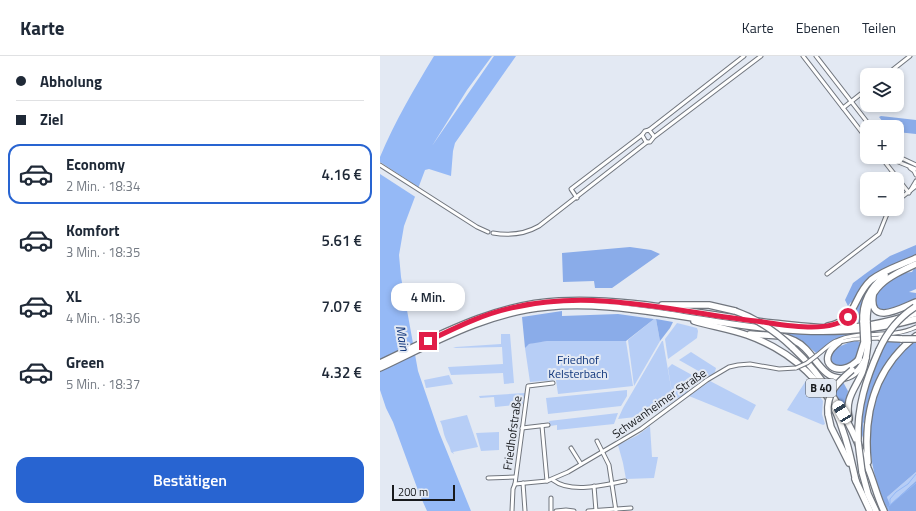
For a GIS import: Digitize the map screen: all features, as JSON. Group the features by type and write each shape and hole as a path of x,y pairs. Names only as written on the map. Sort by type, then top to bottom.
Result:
{"highway":[{"path":"808,327 831,325 844,320 851,313 861,293 870,282 880,274 916,258"},
{"path":"865,322 868,304 875,291 887,279 916,264"},
{"path":"884,511 849,424 847,409 848,399 862,372 866,358 863,308 870,290 878,280 894,268"},
{"path":"875,291 873,306 882,314 916,307"},
{"name":"B 40","path":"380,368 490,314 516,306 539,302 590,300 647,306 752,321 833,328 860,326 888,321 916,307"},
{"name":"B 40","path":"380,363 441,337 494,318 523,310 565,305 604,306 752,327 809,332 837,332 870,329 916,319"},
{"name":"B 40","path":"647,306 718,306 749,316 764,324 792,347 821,379 835,399 849,424"},
{"path":"876,511 868,494 858,452 858,420 863,393 879,350 892,327 916,307"},
{"name":"B 40","path":"666,314 740,333 764,342 800,364 817,382 833,406 840,423 856,481 870,511"},
{"path":"740,333 780,336 794,340 809,351 823,370 837,378 854,374 866,358"},
{"path":"868,469 866,430 868,414 878,382 903,347 916,336"},
{"path":"881,338 916,339"},
{"path":"839,342 830,349 828,354 827,359 831,366 836,369 846,369 859,359"},
{"path":"856,481 831,427 828,414 828,403 832,390 837,383 852,370 859,359 866,342"}],"street":[{"path":"577,198 571,189 744,56"},
{"path":"493,233 512,235 534,229 577,198 647,142 650,142 761,56"},
{"path":"803,56 860,129"},
{"path":"816,56 866,120"},
{"path":"895,68 910,56"},
{"path":"843,108 860,95"},
{"path":"649,130 654,138"},
{"path":"642,135 647,142"},
{"path":"905,165 906,161 916,165"},
{"path":"887,164 909,193"},
{"path":"380,165 477,227 488,232"},
{"path":"905,165 916,169"},
{"path":"905,165 914,171 916,175"},
{"path":"909,193 916,181"},
{"path":"904,196 916,186"},
{"path":"827,274 878,234 886,216"},
{"path":"821,352 839,342 854,339 898,336 916,327"},
{"path":"821,352 832,344 845,338 855,336 890,335 906,332 916,327"},
{"name":"Schwanheimer Straße","path":"515,484 553,480 641,429 707,380 729,367 750,364 776,369 796,368 807,363 821,352"},
{"name":"Friedhofstraße","path":"512,511 513,489 515,484 528,386 554,383"},
{"path":"522,428 548,425"},
{"path":"542,426 547,481"},
{"path":"597,441 609,465 616,510"},
{"path":"571,448 581,464"},
{"path":"488,478 515,477"},
{"path":"553,480 560,484 583,488 625,481"},
{"path":"523,483 525,511"},
{"path":"594,486 596,511"},
{"path":"550,498 551,511"},
{"path":"588,511 631,508"},
{"path":"556,511 574,511"}],"green space":[{"path":"656,319 660,341 634,386 628,340"},
{"path":"677,323 697,328 697,338 668,359 665,339"},
{"path":"501,334 510,334 514,383 504,384 503,373 451,375 448,367 503,364 502,347 453,348 501,344"},
{"name":"Friedhof Kelsterbach","path":"547,341 626,341 633,386 558,394 556,380 530,382 525,348 526,345"},
{"path":"662,341 673,399 668,368 672,364 703,381 698,384 695,383 687,392 653,415 618,419 623,408"},
{"path":"691,352 716,368 715,372 709,377 679,360"},
{"path":"449,375 453,384 426,388 424,380"},
{"path":"807,379 823,401 822,414 825,424 823,425 787,410"},
{"path":"710,381 756,405 748,420 689,396"},
{"path":"627,390 627,396 621,406 548,414 546,398"},
{"path":"525,393 523,404 495,407 494,397 480,398 479,396"},
{"path":"618,413 614,424 557,430 557,425 550,426 549,421"},
{"path":"467,415 478,447 453,452 454,454 451,452 440,421"},
{"path":"650,426 652,457 658,457 654,478 626,479 618,445 638,435"},
{"path":"499,432 499,450 481,451 476,433"},
{"path":"916,472 916,481 894,503 889,505 887,497"}],"shaded area":[{"path":"879,117 916,120 916,134 904,133 904,120 881,120"},
{"path":"916,245 916,255 877,273 853,305 851,302 848,306 845,300 853,283 890,256"},
{"path":"630,247 651,250 660,254 612,288 595,288 594,281 563,282 562,253"},
{"path":"916,269 916,289 909,292 916,293 916,300 891,310 883,311 878,309 875,299 881,288 893,278 912,272"},
{"path":"875,280 863,299 859,322 849,320 863,294"},
{"path":"562,311 562,316 618,314 654,319 626,341 547,341 529,344 525,348 522,317"},
{"path":"656,319 673,322 660,341"},
{"path":"785,333 823,335 859,334 836,340 816,353 802,341"},
{"path":"850,342 860,342 859,350 852,363 846,366 840,366 832,362 830,359 834,349"},
{"path":"886,342 902,342 900,343 901,346 878,378 871,393 863,424 864,432 862,438 860,418 866,390"},
{"path":"912,342 916,342 916,472 887,497 890,505 916,481 916,511 888,511 880,493 871,455 871,416 875,397 883,379 893,362"},
{"path":"843,382 848,391 845,406 843,406 835,393"}],"water":[{"name":"Main","path":"434,56 492,56 467,90 432,146 494,56 516,56 455,143 451,176 429,169 425,170 404,226 399,255 401,277 418,371 439,432 471,511 427,511 380,390 380,157 398,118"}],"pier":[{"path":"380,162 420,188 417,198 380,174"}],"waterway":[{"path":"890,505 890,499 896,492 908,484 916,474"},
{"path":"889,506 916,483"},
{"path":"888,507 889,511"}],"route":[{"path":"428,341 490,314 509,308 549,301 597,300 808,327 835,324 848,317"}]}
